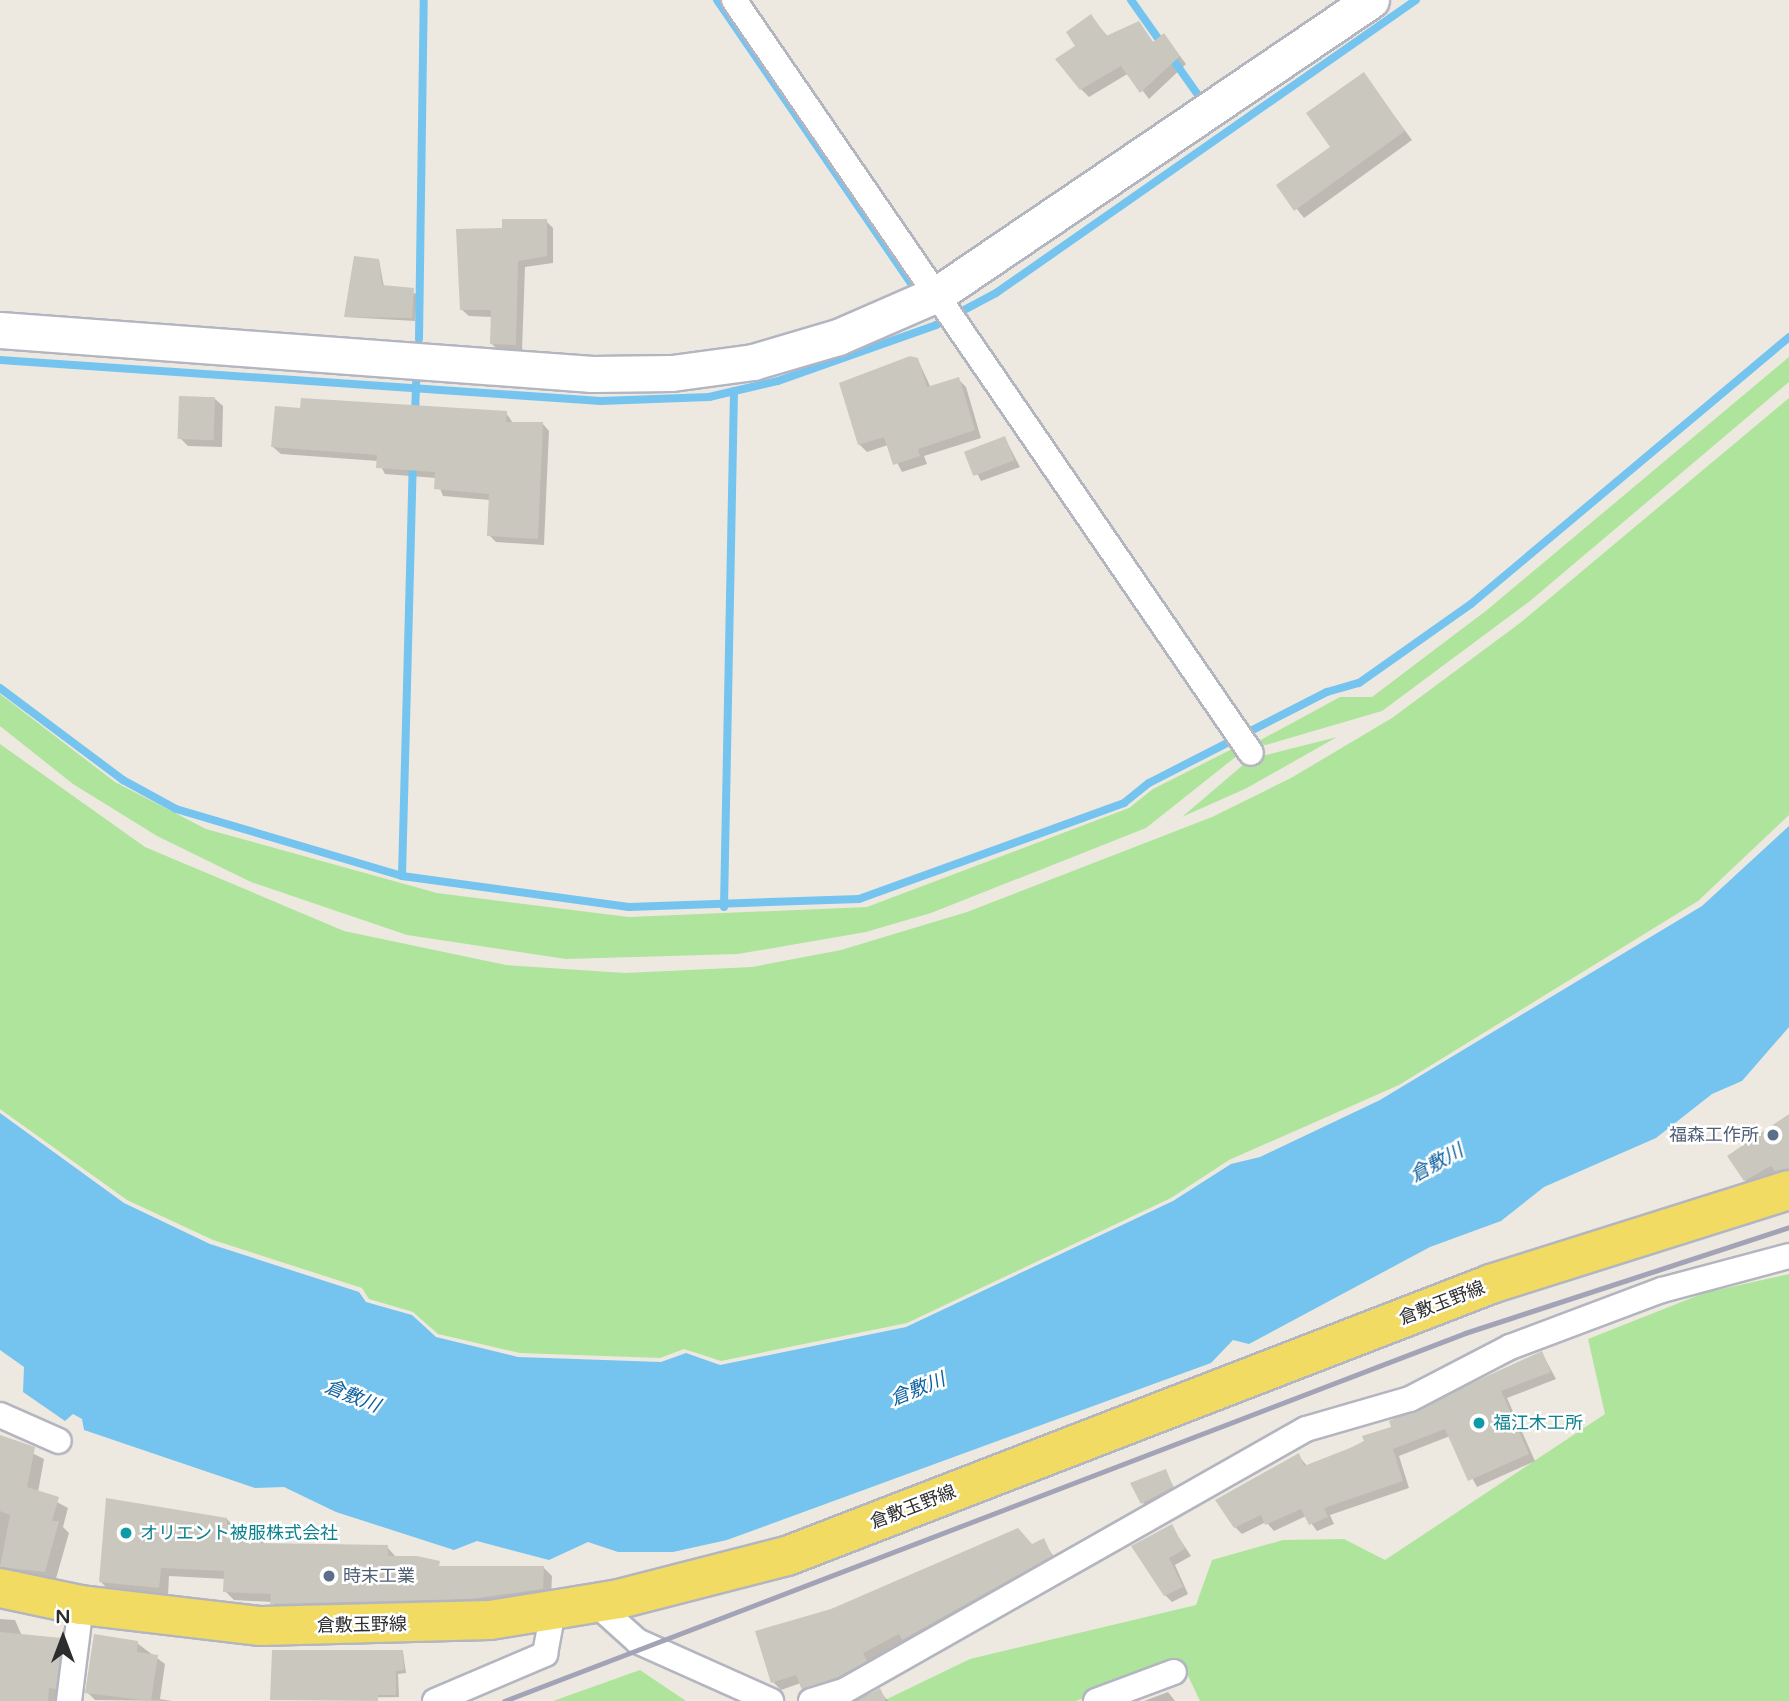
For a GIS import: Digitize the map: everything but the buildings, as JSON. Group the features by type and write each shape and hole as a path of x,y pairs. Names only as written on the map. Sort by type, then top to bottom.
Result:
{"main road":[{"name":"倉敷玉野線","path":"0,1588 81,1605 261,1626 407,1625 553,1611 594,1604 787,1556 1491,1284 1789,1190"}],"street":[{"path":"734,0 949,309 1244,744"},
{"path":"0,330 659,374 795,350 949,309 1371,0"},
{"path":"811,1701 844,1691 1306,1429 1410,1399 1510,1347 1662,1290 1789,1256"},
{"path":"0,1415 59,1441"},
{"path":"594,1604 637,1640 771,1701"},
{"path":"68,1701 81,1605"},
{"path":"435,1701 545,1654 553,1611"},
{"path":"1096,1701 1174,1672"}],"green space":[{"path":"1789,357 1789,382 1530,601 1382,711 1266,745 1255,743 1340,697 1372,697 1487,610"},
{"path":"1789,398 1789,815 1698,901 1399,1085 1229,1160 1171,1198 907,1323 721,1361 684,1349 660,1358 520,1353 438,1334 413,1312 369,1299 362,1288 213,1240 127,1200 0,1109 0,744 145,847 344,931 506,965 625,973 752,967 841,950 967,912 1212,817 1291,778 1392,718 1520,623"},
{"path":"0,694 115,782 206,829 437,893 629,917 867,907 1129,808 1153,789 1234,748 1238,755 1146,828 931,913 866,932 738,954 566,959 407,935 251,882 157,836 73,784 0,726"},
{"path":"1337,737 1247,788 1182,817 1250,759"},
{"path":"1789,1274 1789,1701 1200,1701 1181,1661 1076,1701 883,1701 970,1659 1196,1605 1212,1560 1283,1540 1344,1539 1385,1560 1605,1414 1588,1339 1704,1293"},
{"path":"640,1670 686,1701 553,1701"}],"water":[{"name":"倉敷川","path":"1789,826 1789,1027 1742,1081 1712,1094 1656,1138 1544,1187 1501,1221 1430,1247 1249,1344 1233,1340 1211,1363 727,1540 673,1552 618,1552 588,1542 549,1560 477,1541 454,1550 336,1512 284,1487 255,1488 84,1430 82,1419 73,1414 65,1421 23,1392 24,1367 0,1350 0,1113 124,1203 210,1244 359,1292 366,1302 412,1315 436,1337 518,1357 661,1362 686,1353 720,1365 906,1327 1173,1201 1231,1164 1260,1157 1380,1100 1702,906"}],"waterway":[{"path":"419,339 424,0"},
{"path":"717,0 913,286"},
{"path":"1131,0 1198,95"},
{"path":"0,360 601,401 709,397 778,381 936,325 996,293 1416,0"},
{"path":"0,688 123,780 176,809 402,876 629,907 859,899 1124,803 1149,783 1327,692 1359,683 1471,604 1789,337"},
{"path":"415,415 416,382"},
{"path":"724,907 734,391"},
{"path":"402,876 413,463"}],"railway":[{"path":"504,1701 1465,1333 1789,1227"}],"place":[{"name":"福森工作所","path":"1773,1135"},
{"name":"福江木工所","path":"1479,1423"},
{"name":"オリエント被服株式会社","path":"126,1533"},
{"name":"時末工業","path":"329,1576"}]}
